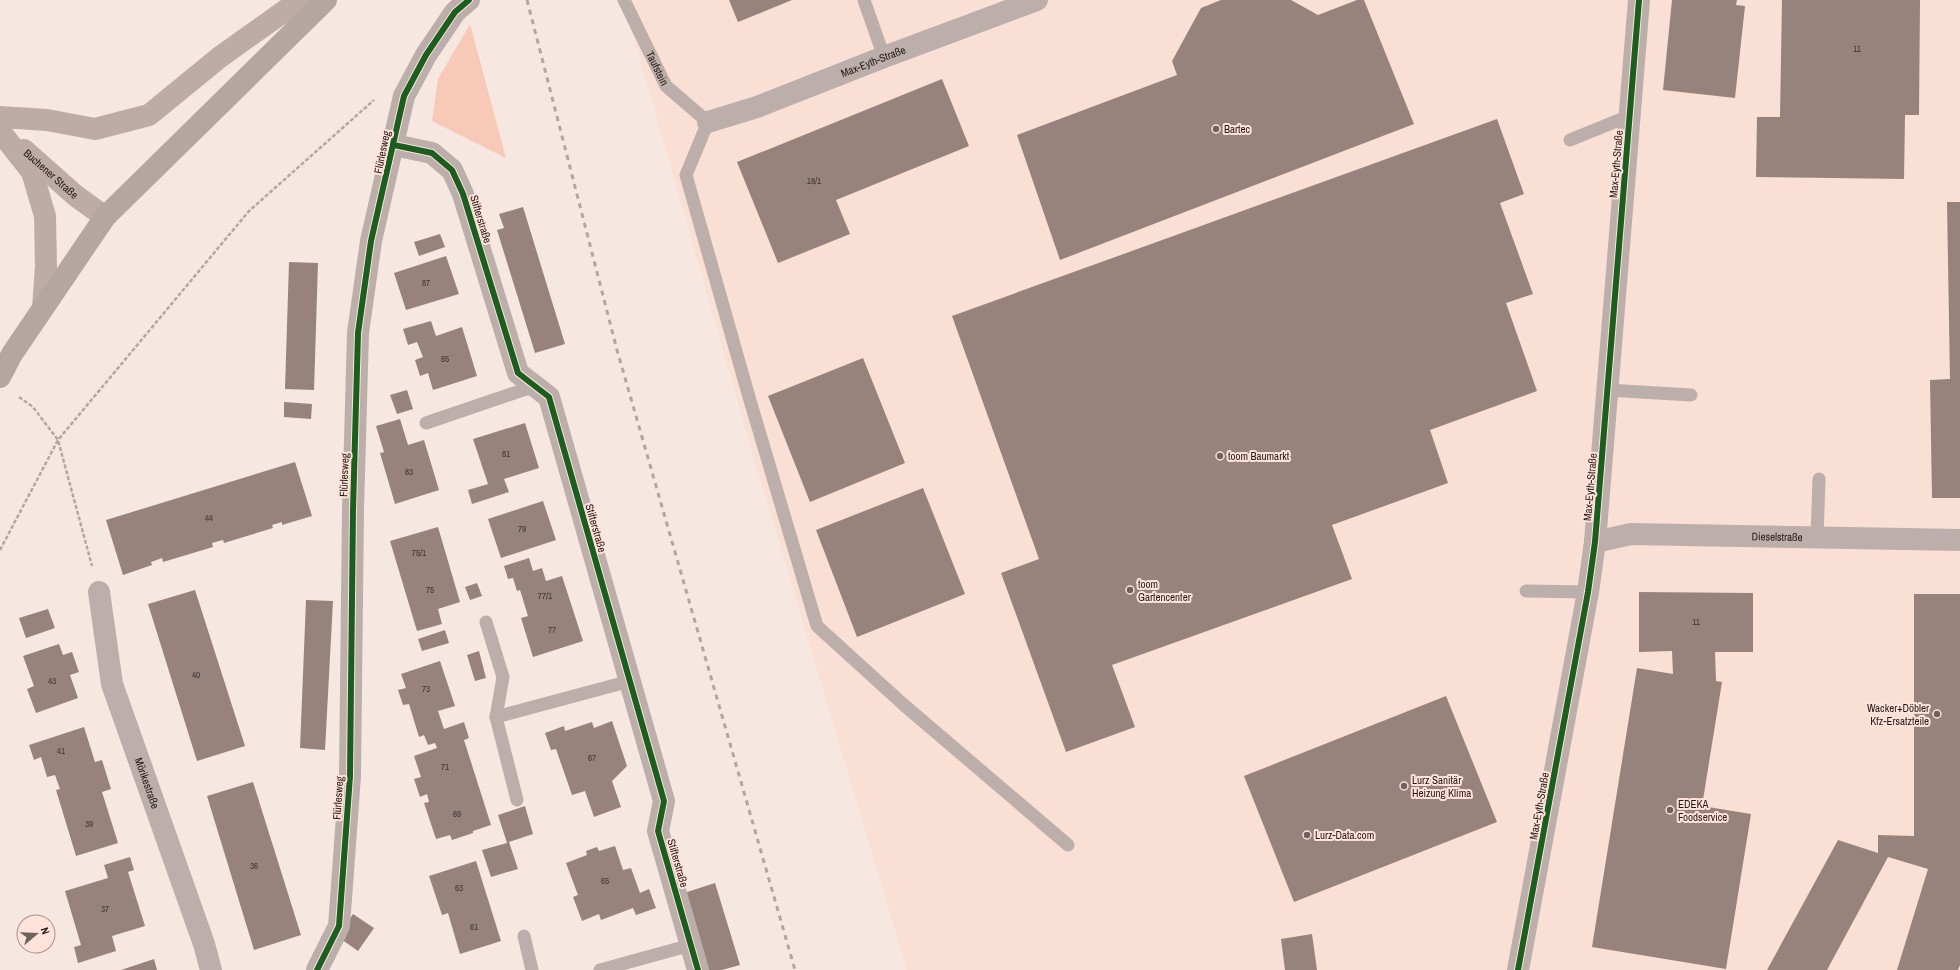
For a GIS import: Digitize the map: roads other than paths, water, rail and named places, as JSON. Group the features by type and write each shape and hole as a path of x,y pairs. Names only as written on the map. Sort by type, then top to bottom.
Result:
{"main road":[{"path":"0,377 12,354 105,217 326,0"}],"street":[{"path":"0,117 47,120 95,129 149,115 220,56 300,0"},
{"name":"Flürlesweg","path":"317,970 339,926 349,784 353,510 358,333 371,241 404,96 426,55 455,12 469,0"},
{"name":"Max-Eyth-Straße","path":"708,122 757,108 884,57 1037,0"},
{"name":"Max-Eyth-Straße","path":"1518,970 1588,592 1595,542 1639,0"},
{"path":"0,129 32,172 45,216 46,266 43,308"},
{"name":"Buchener Straße","path":"0,129 76,196 105,217"},
{"name":"Stifterstraße","path":"394,145 432,153 452,170 463,194 518,373 549,397 664,802 658,830 698,970"},
{"name":"Dieselstraße","path":"1595,542 1631,534 1960,540"},
{"name":"Mörikestraße","path":"99,592 112,684 204,944 211,970"}],"lane":[{"name":"Taufstein","path":"624,0 666,86 708,122"},
{"path":"864,0 884,57"},
{"path":"1570,140 1629,116"},
{"path":"708,122 686,175 749,396 818,626 904,705 1068,845"},
{"path":"426,423 535,386"},
{"path":"1607,390 1691,395"},
{"path":"1817,538 1819,479"},
{"path":"1526,592 1588,592"},
{"path":"486,622 503,677 496,717 517,800"},
{"path":"496,717 630,682"},
{"path":"524,936 532,970"},
{"path":"600,970 691,945"}],"railway":[{"path":"527,0 617,350 795,970"}],"place":[{"name":"Bartec","path":"1216,129"},
{"name":"toom Baumarkt","path":"1220,456"},
{"name":"toom Gartencenter","path":"1130,590"},
{"name":"Wacker+Döbler Kfz-Ersatzteile","path":"1937,714"},
{"name":"Lurz Sanitär Heizung Klima","path":"1404,786"},
{"name":"EDEKA Foodservice","path":"1670,810"},
{"name":"Lurz-Data.com","path":"1307,835"}]}
